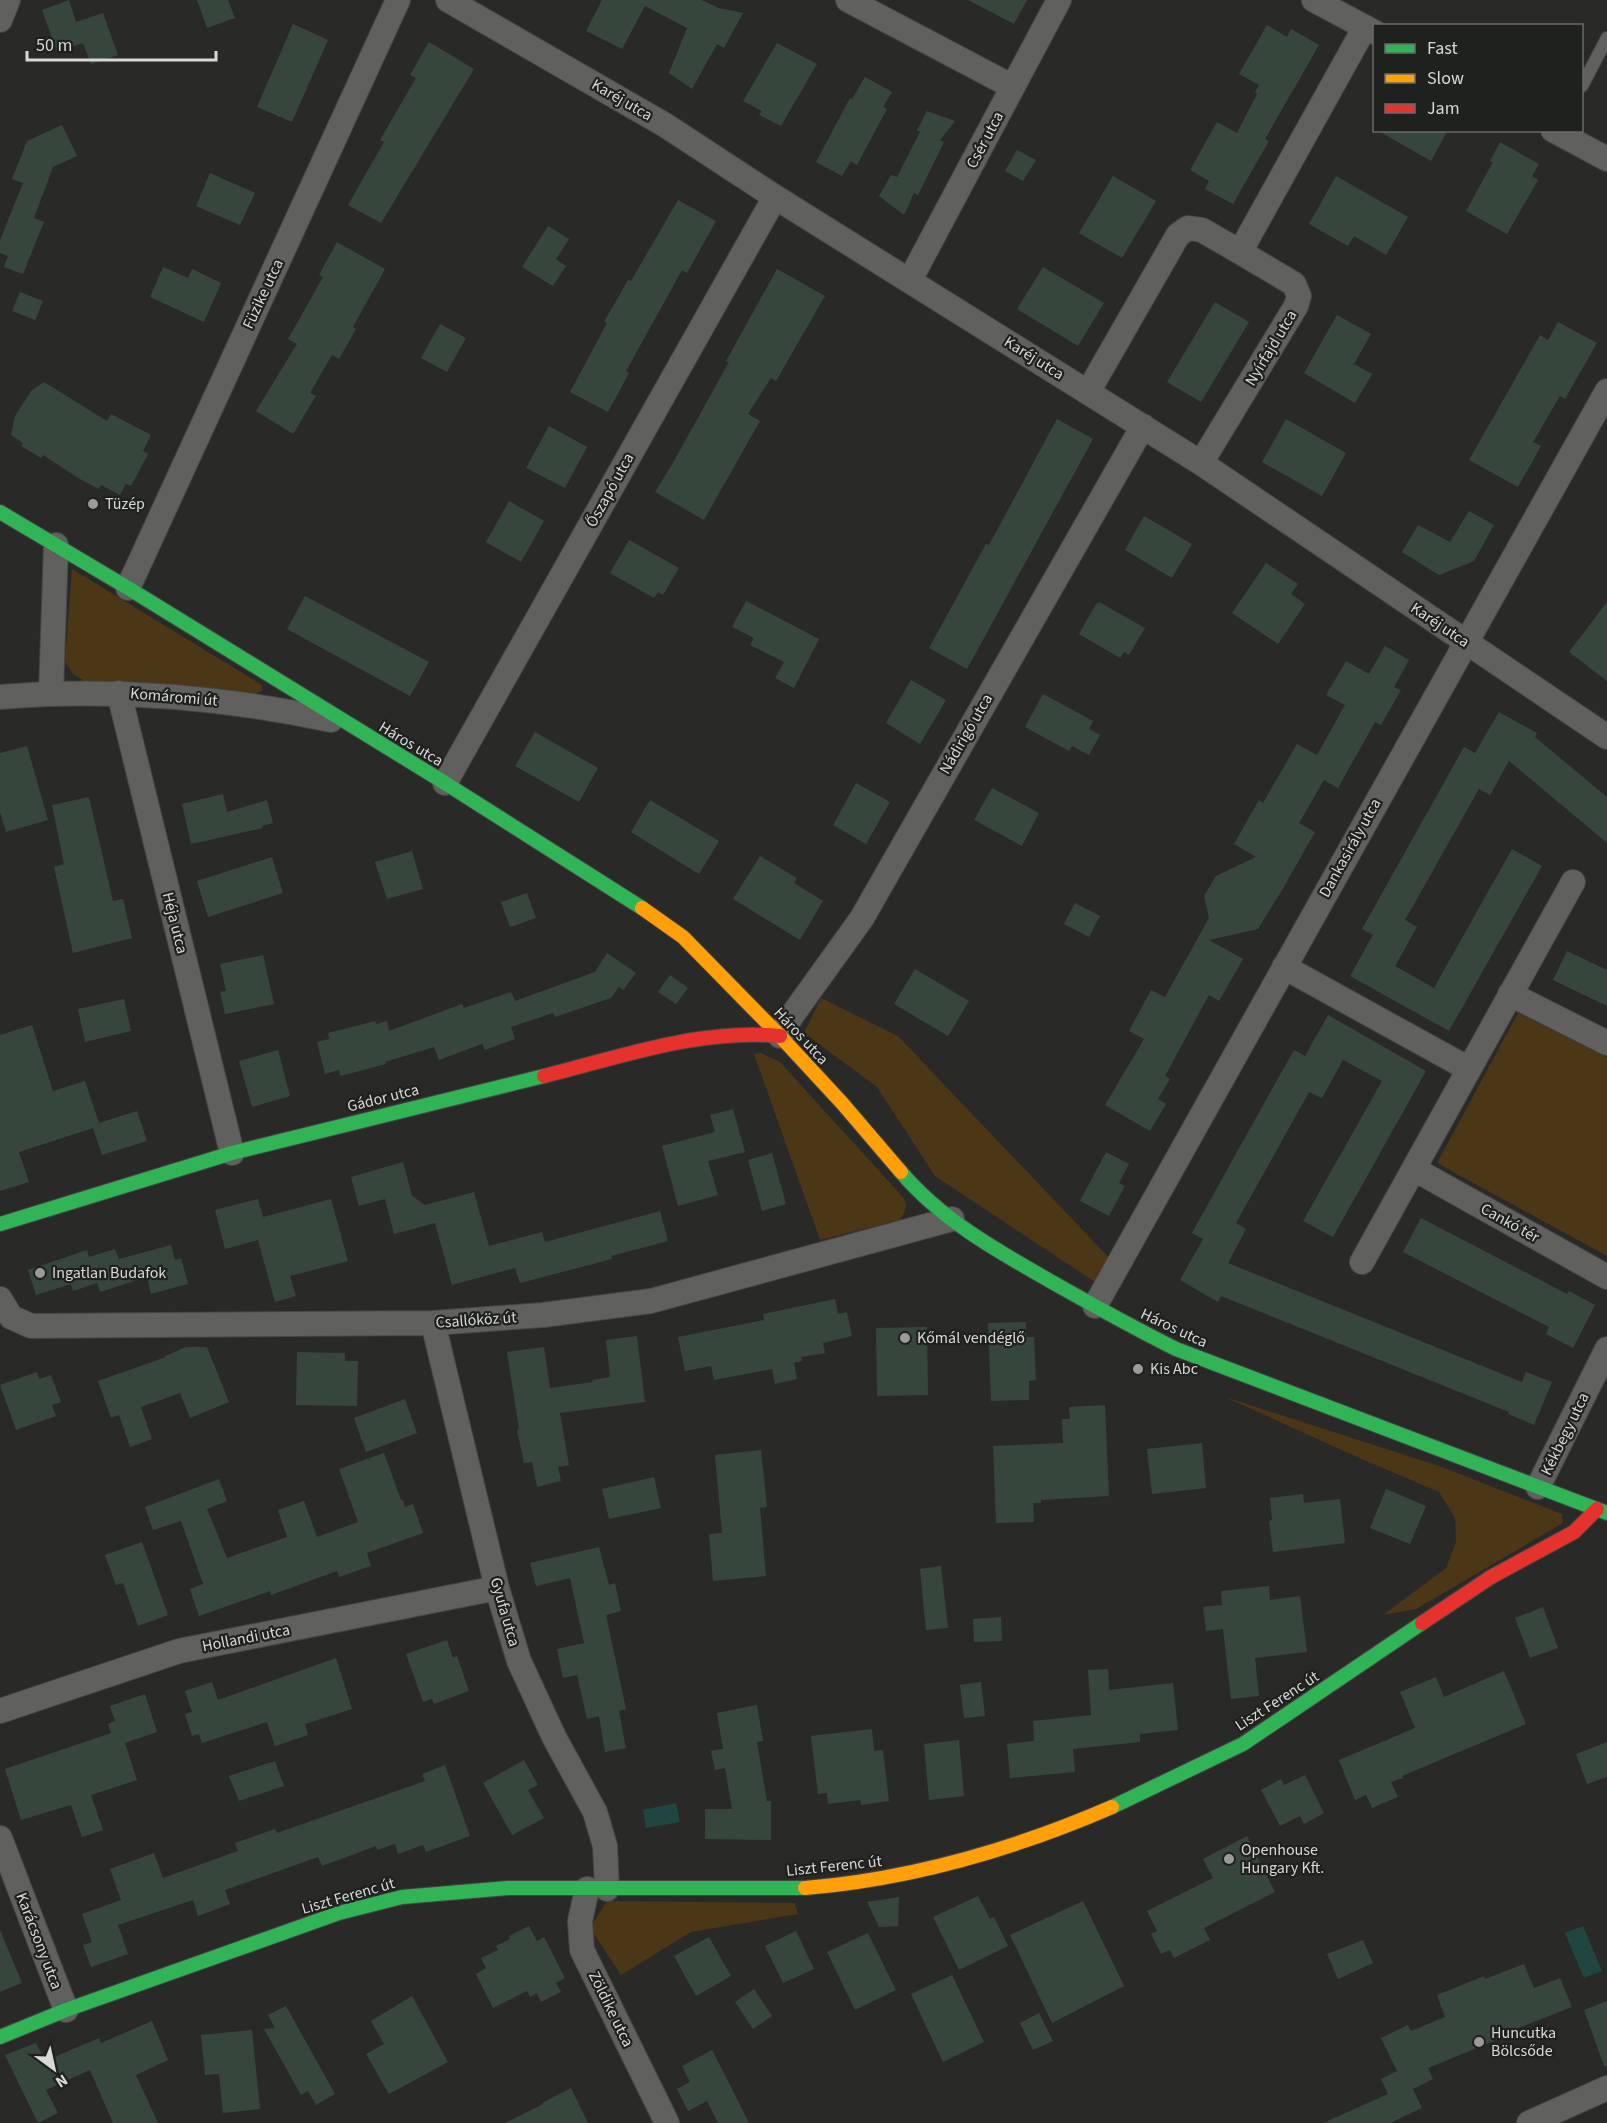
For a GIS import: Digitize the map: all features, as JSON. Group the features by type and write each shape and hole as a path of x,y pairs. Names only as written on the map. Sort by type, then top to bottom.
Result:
{"street":[{"path":"0,20 8,0"},
{"name":"Füzike utca","path":"128,588 399,0"},
{"name":"Karéj utca","path":"448,0 665,124 776,197 1143,426 1607,736"},
{"path":"848,0 1013,87"},
{"name":"Csér utca","path":"910,280 1059,0"},
{"path":"1240,252 1370,29 1314,0"},
{"path":"1558,132 1607,159"},
{"name":"Őszapó utca","path":"445,783 776,197"},
{"name":"Nyírfajd utca","path":"1088,392 1178,236 1188,228 1202,230 1294,284 1299,296 1296,306 1201,463"},
{"name":"Dankasirály utca","path":"1095,1306 1607,391"},
{"name":"Nádirigó utca","path":"780,1036 793,1014 862,918 1143,426"},
{"name":"Háros utca","path":"0,512 445,783 617,891 683,937 780,1036 913,1186 952,1219 995,1250 1138,1330 1186,1353 1602,1511"},
{"path":"51,693 56,545"},
{"name":"Komáromi út","path":"0,697 51,693 119,693 228,701 287,710 346,723"},
{"name":"Héja utca","path":"119,693 232,1153"},
{"path":"1362,1262 1573,882"},
{"path":"1284,967 1469,1069"},
{"path":"1510,994 1607,1043"},
{"name":"Gádor utca","path":"0,1224 232,1153 664,1046 709,1037 752,1033 780,1036"},
{"name":"Cankó tér","path":"1414,1169 1607,1277"},
{"name":"Csallóköz út","path":"0,1299 11,1317 31,1326 433,1323 543,1316 651,1301 952,1219"},
{"name":"Gyufa utca","path":"433,1323 498,1588 519,1661 534,1697 595,1812 604,1846 597,1889"},
{"name":"Kékbegy utca","path":"1538,1487 1607,1349"},
{"name":"Liszt Ferenc út","path":"0,2037 66,2010 339,1913 402,1897 508,1888 804,1888 852,1884 914,1872 1058,1830 1119,1805 1243,1744 1491,1577 1574,1532 1602,1511"},
{"name":"Hollandi utca","path":"0,1711 179,1651 498,1588"},
{"name":"Karácsony utca","path":"0,1838 66,2010"},
{"name":"Zöldike utca","path":"597,1889 580,1921 582,1950 667,2123"},
{"path":"1529,2123 1607,2088"}],"lane":[{"path":"1583,82 1607,38"}],"shaded area":[{"path":"72,569 262,685 262,691 256,693 86,682 73,674 65,662"},
{"path":"821,998 898,1036 1112,1261 1095,1282 935,1176 877,1087 804,1033"},
{"path":"1518,1013 1607,1057 1607,1256 1437,1163"},
{"path":"761,1053 780,1062 902,1196 906,1208 900,1220 820,1240 754,1054"},
{"path":"1225,1397 1442,1467 1562,1514 1563,1523 1416,1609 1383,1615 1446,1568 1456,1542 1455,1518 1439,1492"},
{"path":"607,1901 795,1903 798,1914 691,1932 621,1975 590,1928"}],"water":[{"path":"676,1803 680,1822 646,1828 643,1810"},
{"path":"1583,1926 1602,1971 1584,1978 1565,1933"}],"building":[{"path":"69,0 76,22 103,13 118,55 91,64 83,43 57,52 42,10"},
{"path":"197,0 228,0 235,18 207,28"},
{"path":"602,0 701,0 719,8 743,13 724,48 717,44 692,89 669,73 687,28 645,6 622,49 586,31"},
{"path":"968,0 1027,0 1014,24"},
{"path":"293,24 328,40 292,122 257,107"},
{"path":"1267,25 1287,37 1291,29 1319,45 1265,139 1269,141 1233,204 1205,189 1209,181 1190,170 1217,122 1237,133 1257,94 1255,92 1259,85 1239,74"},
{"path":"429,42 474,69 381,223 348,205 384,142 380,140 416,78 410,75"},
{"path":"777,43 817,64 781,126 759,115 762,111 743,101"},
{"path":"865,77 892,92 883,107 887,109 857,165 851,161 842,176 816,162 850,98 852,99"},
{"path":"927,111 955,121 940,140 944,142 918,195 914,193 904,215 879,196 891,175 897,177 920,132 917,130"},
{"path":"62,125 77,156 53,167 34,218 44,222 23,274 4,267 8,256 0,253 0,240 23,183 12,179 27,141"},
{"path":"1380,132 1447,132 1431,161"},
{"path":"1500,142 1539,164 1532,176 1538,180 1507,234 1466,211 1493,162 1490,161"},
{"path":"1017,150 1036,160 1023,181 1005,171"},
{"path":"210,173 255,193 240,225 196,206"},
{"path":"1113,176 1156,201 1122,258 1079,233"},
{"path":"1336,176 1408,217 1386,255 1354,236 1348,246 1309,224"},
{"path":"678,200 716,221 687,273 682,270 626,371 629,373 608,412 570,392 607,323 604,322 628,280 631,281"},
{"path":"548,226 569,239 556,259 566,266 553,286 522,267"},
{"path":"337,242 385,269 353,327 356,329 339,359 332,355 310,393 316,396 293,434 256,411 297,344 288,339 323,277 319,275"},
{"path":"163,267 188,278 192,269 221,283 204,322 150,297"},
{"path":"1043,267 1104,303 1078,346 1017,309"},
{"path":"777,269 825,296 776,381 771,378 748,414 760,421 704,520 655,492 729,362 726,361"},
{"path":"20,292 43,301 35,320 12,311"},
{"path":"1215,302 1249,322 1201,402 1167,382"},
{"path":"1337,315 1371,334 1354,364 1372,374 1355,403 1304,373"},
{"path":"1558,322 1597,343 1565,399 1560,396 1533,442 1541,446 1518,487 1469,460 1540,335 1548,340"},
{"path":"440,324 466,338 447,372 421,358"},
{"path":"44,382 107,421 111,414 151,435 143,451 148,454 131,486 126,484 120,495 101,485 99,489 43,455 41,458 21,446 23,443 11,435 15,416 31,391"},
{"path":"1057,419 1093,439 967,669 929,648 986,544 989,545"},
{"path":"1286,419 1346,453 1322,496 1262,462"},
{"path":"549,426 587,447 565,488 526,468"},
{"path":"509,501 544,521 521,562 486,542"},
{"path":"1469,511 1494,525 1474,561 1439,575 1402,552 1418,525 1450,542"},
{"path":"1144,516 1192,544 1172,578 1125,550"},
{"path":"629,540 679,568 663,595 658,592 654,598 610,573"},
{"path":"1266,563 1298,584 1291,594 1305,604 1278,644 1232,613"},
{"path":"305,596 429,662 410,696 287,629"},
{"path":"746,601 819,639 794,688 775,678 784,662 750,645 754,638 732,627"},
{"path":"1099,602 1145,628 1129,655 1124,652 1120,658 1079,634"},
{"path":"1607,602 1607,681 1569,652"},
{"path":"1385,646 1409,660 1394,687 1401,690 1381,725 1375,722 1338,788 1324,780 1299,823 1315,832 1258,929 1209,940 1243,959 1219,1001 1209,995 1165,1076 1170,1079 1158,1099 1166,1104 1150,1131 1105,1105 1144,1039 1129,1031 1151,990 1165,997 1209,918 1204,896 1216,876 1256,857 1234,844 1259,800 1263,803 1297,744 1317,755 1345,705 1326,695 1346,661 1369,674"},
{"path":"911,680 946,700 920,744 886,723"},
{"path":"1043,694 1093,721 1089,729 1100,735 1089,755 1072,746 1069,751 1025,727"},
{"path":"1499,712 1537,733 1535,737 1607,797 1607,843 1509,761 1490,795 1479,789 1405,920 1417,927 1395,966 1434,988 1512,849 1542,866 1449,1031 1350,976 1373,935 1362,929 1464,747 1475,753"},
{"path":"535,732 598,768 579,802 515,766"},
{"path":"27,746 48,820 6,832 0,812 0,753"},
{"path":"856,783 890,802 866,844 833,825"},
{"path":"992,788 1039,813 1022,846 974,820"},
{"path":"223,794 227,812 267,800 273,823 262,826 263,828 191,844 182,804"},
{"path":"89,797 113,901 123,899 132,938 73,953 54,867 64,864 52,805"},
{"path":"650,800 719,841 699,874 631,832"},
{"path":"412,851 423,889 387,899 375,862"},
{"path":"760,856 797,878 794,883 823,901 800,940 733,899"},
{"path":"272,857 283,893 208,917 197,881"},
{"path":"527,893 536,918 510,927 501,902"},
{"path":"1075,903 1100,916 1089,937 1064,924"},
{"path":"1567,951 1607,970 1607,1006 1553,980"},
{"path":"607,953 636,973 623,990 619,987 611,998 555,1017 553,1013 511,1027 515,1039 485,1050 482,1044 439,1060 434,1047 385,1062 386,1064 340,1076 339,1070 325,1074 317,1042 329,1039 328,1033 375,1021 376,1024 387,1021 389,1031 462,1004 464,1008 511,992 515,1001 595,972"},
{"path":"263,955 274,1004 225,1014 220,992 226,991 220,964"},
{"path":"915,969 969,1001 948,1036 894,1004"},
{"path":"670,975 688,988 676,1004 658,992"},
{"path":"124,999 131,1031 85,1042 78,1009"},
{"path":"1328,1015 1426,1071 1333,1237 1303,1221 1382,1081 1343,1060 1322,1098 1309,1092 1236,1223 1246,1229 1228,1263 1522,1382 1526,1372 1552,1382 1534,1425 1508,1414 1509,1412 1221,1296 1218,1302 1180,1280 1203,1239 1192,1233 1243,1141 1294,1050 1305,1056"},
{"path":"32,1025 53,1091 85,1081 99,1123 137,1111 147,1141 102,1155 93,1128 19,1152 29,1182 0,1191 0,1035"},
{"path":"278,1050 290,1096 252,1107 239,1061"},
{"path":"733,1109 745,1152 708,1161 718,1195 678,1206 662,1146 715,1132 710,1115"},
{"path":"1106,1152 1129,1164 1119,1183 1125,1186 1109,1216 1080,1201"},
{"path":"772,1153 786,1204 762,1211 748,1160"},
{"path":"403,1162 412,1196 425,1205 474,1192 489,1246 542,1232 545,1242 660,1211 668,1241 611,1256 612,1259 520,1283 515,1268 452,1285 435,1223 394,1234 385,1199 359,1206 351,1177"},
{"path":"258,1199 263,1217 331,1199 348,1261 290,1276 296,1296 275,1302 258,1240 225,1249 215,1210"},
{"path":"1421,1218 1567,1294 1569,1291 1595,1305 1573,1348 1546,1334 1549,1327 1403,1252"},
{"path":"171,1245 175,1260 181,1258 188,1284 151,1294 147,1277 100,1292 97,1283 73,1291 71,1284 36,1295 28,1270 87,1250 89,1257 115,1249 119,1259"},
{"path":"835,1299 838,1314 847,1312 852,1336 823,1343 825,1353 801,1357 802,1361 794,1363 797,1379 775,1384 772,1369 714,1380 711,1366 685,1371 678,1337 764,1320 763,1314"},
{"path":"1026,1322 1026,1337 1034,1337 1036,1380 1029,1381 1029,1400 991,1401 988,1323"},
{"path":"927,1327 928,1395 877,1396 876,1328"},
{"path":"637,1336 645,1402 560,1413 569,1465 558,1467 561,1481 537,1487 532,1462 524,1463 517,1430 519,1429 507,1352 544,1347 550,1388 593,1382 592,1380 610,1377 606,1340"},
{"path":"186,1347 207,1347 229,1402 190,1418 180,1393 141,1407 152,1439 130,1447 119,1415 111,1418 98,1381 166,1357"},
{"path":"297,1352 345,1353 345,1361 358,1361 357,1406 296,1405"},
{"path":"37,1372 39,1379 51,1375 61,1402 52,1405 56,1416 16,1430 0,1385"},
{"path":"405,1399 417,1433 366,1452 354,1418"},
{"path":"1105,1405 1109,1496 1041,1500 1041,1503 1033,1503 1034,1522 996,1523 993,1446 1063,1443 1062,1419 1070,1419 1069,1407"},
{"path":"1202,1443 1206,1488 1152,1494 1147,1449"},
{"path":"761,1450 767,1507 760,1508 766,1576 713,1581 709,1534 722,1533 715,1455"},
{"path":"384,1453 401,1500 405,1507 413,1504 423,1533 367,1553 371,1566 339,1577 337,1571 271,1595 270,1591 199,1616 190,1589 203,1584 181,1521 153,1530 145,1507 219,1479 227,1501 207,1509 227,1558 287,1537 278,1510 304,1501 317,1537 358,1522 339,1469"},
{"path":"654,1477 661,1508 609,1519 602,1489"},
{"path":"1386,1489 1426,1506 1410,1544 1370,1528"},
{"path":"1303,1494 1304,1503 1340,1499 1345,1543 1273,1552 1269,1521 1272,1520 1270,1498"},
{"path":"142,1542 168,1615 138,1626 123,1583 116,1585 105,1555"},
{"path":"599,1547 609,1585 615,1583 621,1611 606,1615 626,1709 619,1711 626,1748 605,1752 599,1716 587,1719 577,1675 563,1678 557,1649 584,1643 570,1578 536,1586 530,1563"},
{"path":"941,1566 948,1628 926,1630 920,1569"},
{"path":"1269,1586 1270,1600 1300,1596 1307,1652 1255,1658 1259,1696 1231,1699 1223,1629 1206,1631 1203,1607 1222,1605 1221,1591"},
{"path":"1543,1607 1558,1648 1530,1658 1515,1618"},
{"path":"1001,1617 1002,1641 974,1642 973,1619"},
{"path":"447,1640 453,1658 457,1656 469,1691 434,1704 432,1699 423,1702 406,1654"},
{"path":"336,1658 352,1709 305,1724 308,1735 275,1746 267,1722 202,1743 199,1734 192,1736 185,1714 192,1712 185,1691 212,1682 218,1700"},
{"path":"1108,1669 1109,1690 1173,1683 1178,1730 1140,1734 1140,1742 1073,1749 1075,1772 1010,1778 1007,1744 1034,1741 1033,1721 1091,1715 1088,1670"},
{"path":"1504,1671 1526,1724 1391,1782 1398,1797 1372,1808 1366,1795 1355,1800 1339,1760 1415,1728 1400,1692 1436,1677 1444,1697"},
{"path":"981,1682 985,1716 964,1718 960,1685"},
{"path":"145,1694 157,1732 125,1743 137,1780 91,1795 103,1830 82,1837 71,1805 21,1820 5,1769 111,1733 108,1724 115,1721 110,1706"},
{"path":"757,1705 763,1741 757,1742 767,1801 771,1801 771,1840 705,1839 705,1809 732,1809 725,1768 715,1770 711,1751 723,1749 717,1713"},
{"path":"872,1729 874,1751 883,1750 889,1801 861,1805 860,1800 828,1804 827,1793 818,1794 811,1736"},
{"path":"959,1740 964,1796 929,1800 924,1744"},
{"path":"1607,1742 1607,1777 1587,1784 1576,1754"},
{"path":"524,1760 538,1785 528,1790 544,1818 512,1835 483,1783"},
{"path":"275,1761 284,1786 239,1801 229,1776"},
{"path":"445,1765 470,1836 426,1852 423,1845 398,1854 395,1844 377,1850 376,1846 322,1866 318,1857 225,1890 230,1904 198,1916 193,1900 118,1925 128,1954 91,1967 83,1945 92,1942 82,1914 121,1900 110,1869 154,1853 163,1878 238,1851 235,1843 275,1829 277,1833 425,1781 422,1774"},
{"path":"1305,1775 1324,1813 1304,1824 1300,1816 1280,1826 1261,1790 1281,1779 1284,1785"},
{"path":"1247,1836 1275,1892 1204,1928 1210,1940 1174,1958 1170,1950 1161,1954 1151,1934 1157,1931 1147,1911 1213,1878 1203,1859"},
{"path":"978,1896 990,1919 994,1917 1008,1946 959,1970 933,1917"},
{"path":"899,1897 898,1926 879,1927 867,1902"},
{"path":"1083,1901 1124,1986 1052,2023 1010,1935"},
{"path":"529,1926 537,1941 544,1937 565,1978 556,1983 561,1992 541,2002 537,1993 530,1997 527,1991 493,2008 476,1974 486,1968 481,1958 498,1950 496,1946 510,1939 509,1936"},
{"path":"0,1930 22,1983 0,1992"},
{"path":"796,1931 814,1969 783,1983 765,1946"},
{"path":"868,1933 896,1990 855,2010 827,1952"},
{"path":"709,1937 731,1976 696,1996 674,1956"},
{"path":"1363,1940 1373,1963 1338,1979 1327,1954"},
{"path":"1524,1964 1534,1988 1560,1978 1572,2007 1493,2038 1494,2041 1428,2068 1433,2079 1413,2089 1422,2108 1390,2123 1323,2123 1388,2094 1381,2079 1397,2071 1381,2038 1408,2025 1411,2031 1445,2017 1437,1995 1484,1976 1485,1979"},
{"path":"952,1975 984,2042 943,2062 911,1994"},
{"path":"754,1989 772,2016 753,2029 735,2002"},
{"path":"412,1996 448,2062 389,2094 366,2054 384,2044 371,2021"},
{"path":"1607,2001 1607,2066 1604,2066 1584,2010"},
{"path":"286,2006 335,2094 316,2105 308,2091 301,2095 264,2029 275,2028 268,2015"},
{"path":"1039,2013 1053,2041 1033,2050 1020,2023"},
{"path":"152,2021 168,2060 136,2075 158,2123 113,2123 90,2070 46,2090 58,2113 38,2123 5,2055 36,2043 45,2061 99,2038 101,2043"},
{"path":"252,2030 260,2109 223,2113 219,2074 205,2075 201,2035"},
{"path":"712,2050 749,2123 718,2123 707,2101 688,2111 677,2089 690,2082 682,2066"},
{"path":"571,2088 588,2123 505,2123 543,2104"}],"traffic: fast":[{"path":"0,512 445,783 642,908"},
{"path":"0,1224 232,1153 544,1076"},
{"path":"901,1172 936,1206 975,1236 1059,1286 1176,1349 1607,1513"},
{"path":"1112,1807 1243,1744 1422,1623"},
{"path":"0,2037 66,2010 339,1913 402,1897 508,1888 805,1888"}],"traffic: slow":[{"path":"642,908 683,937 780,1036 901,1172"},
{"path":"805,1888 845,1884 962,1860 1038,1836 1112,1807"}],"traffic: jam":[{"path":"544,1076 691,1040 720,1036 780,1036"},
{"path":"1422,1623 1491,1577 1574,1532 1597,1509"}],"place":[{"name":"Tüzép","path":"93,504"},
{"name":"Ingatlan Budafok","path":"40,1273"},
{"name":"Kőmál vendéglő","path":"905,1338"},
{"name":"Kis Abc","path":"1138,1369"},
{"name":"Openhouse Hungary Kft.","path":"1229,1859"},
{"name":"Huncutka Bölcsőde","path":"1479,2042"}]}
